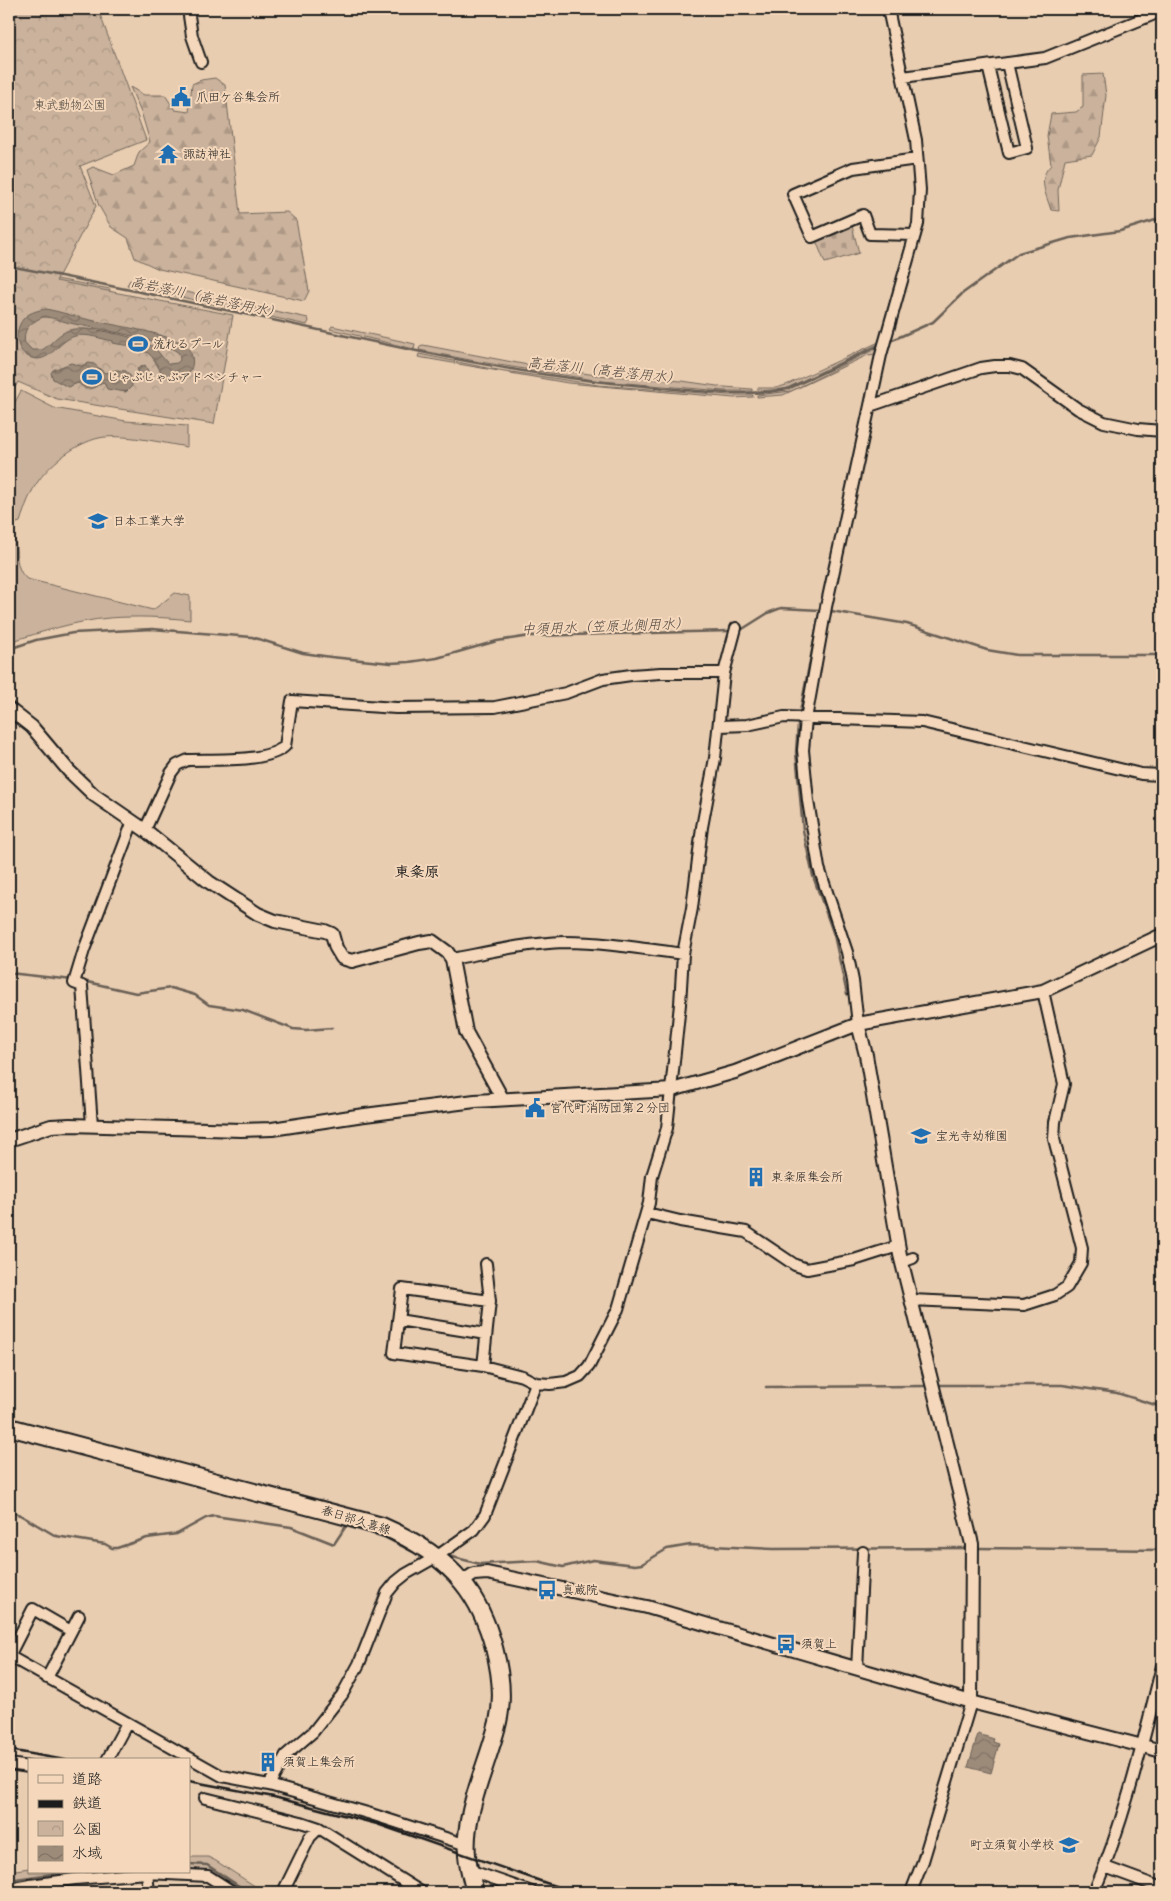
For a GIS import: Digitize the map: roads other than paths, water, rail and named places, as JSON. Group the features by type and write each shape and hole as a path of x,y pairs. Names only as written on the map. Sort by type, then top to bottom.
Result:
{"main road":[{"name":"春日部久喜線","path":"9,1427 382,1526 409,1538 436,1557 462,1582 487,1625 494,1646 499,1672 499,1720 470,1818 467,1846 468,1870 475,1892"}],"street":[{"path":"188,9 192,36 201,62"},
{"path":"888,9 916,140 920,190 918,224 881,354 826,607 806,719 803,750 808,801 819,868 847,952 898,1246 908,1260 911,1300 972,1544 972,1702 923,1861 911,1892"},
{"path":"903,77 1045,58 1156,10"},
{"path":"988,66 1009,153 1027,148 1007,63"},
{"path":"915,235 870,234 863,215 812,237 793,194 853,168 917,159"},
{"path":"870,406 981,368 1010,366 1022,369 1078,409 1104,422 1138,429 1162,431"},
{"path":"490,1301 402,1289 394,1353 484,1366 522,1376 536,1383 566,1382 580,1376 590,1366 618,1309 647,1213 652,1176 667,1128 680,1004 683,954 692,908 702,826 720,726 724,673 736,628"},
{"path":"145,830 171,773 180,763 188,760 250,758 281,750 285,746 292,702 396,708 495,706 566,693 602,679 661,673 724,673"},
{"path":"9,709 32,727 69,771 94,794 145,830 209,882 258,914 275,921 332,934 336,948 342,958 352,961 432,941 447,952 452,959 466,1032 502,1098"},
{"path":"720,726 747,726 784,717 922,722 1141,774 1162,775"},
{"path":"92,1125 82,986 74,982 84,950 133,821"},
{"path":"9,1140 51,1126 92,1125 241,1130 272,1129 357,1116 502,1098 582,1096 672,1090 735,1072 858,1024 1043,991 1162,935"},
{"path":"452,959 499,950 564,942 616,945 683,954"},
{"path":"911,1300 1024,1305 1055,1294 1067,1287 1081,1263 1082,1248 1054,1139 1055,1122 1064,1084 1043,991"},
{"path":"647,1213 680,1221 746,1232 795,1265 807,1269 854,1260 898,1246"},
{"path":"484,1366 490,1301 486,1264"},
{"path":"398,1320 486,1334"},
{"path":"269,1785 286,1755 313,1732 342,1695 359,1664 387,1593 406,1574 436,1557 474,1530 485,1515 536,1383"},
{"path":"857,1669 863,1552"},
{"path":"462,1582 474,1574 487,1573 647,1607 972,1702 1162,1751"},
{"path":"72,1632 33,1609 9,1656 190,1758"},
{"path":"48,1678 80,1616"},
{"path":"1094,1892 1113,1846 1142,1746 1162,1666"},
{"path":"108,1758 127,1723"},
{"path":"190,1758 222,1776 269,1785 371,1814 467,1846"},
{"path":"9,1764 28,1767"},
{"path":"205,1798 319,1828 421,1892"},
{"path":"283,1892 310,1837 319,1828"},
{"path":"1105,1867 1162,1888"},
{"path":"468,1870 532,1892"},
{"path":"9,1889 31,1889 75,1879 135,1874"},
{"path":"147,1874 149,1892"},
{"path":"167,1874 208,1876 233,1892"}],"water":[{"name":"流れるプール","path":"46,309 149,332 180,342 190,352 192,358 191,370 181,378 169,378 165,376 152,356 144,350 84,335 69,339 48,356 36,359 29,357 24,354 18,344 17,333 19,327 27,315","holes":["43,317 143,338 179,353 180,360 177,363 169,364 147,343 126,336 88,329 66,331 42,350 32,350 25,343 26,330 35,321"]},
{"name":"じゃぶじゃぶアドベンチャー","path":"71,363 81,366 89,363 94,364 105,373 116,370 126,371 132,378 132,386 126,392 107,389 104,382 93,388 86,389 78,383 68,387 53,379 51,373 53,370"},
{"path":"145,365 151,377 143,381 137,369"},
{"path":"978,1734 994,1739 993,1742 999,1744 991,1773 968,1767"}],"waterway":[{"name":"高岩落川（高岩落用水）","path":"888,342 933,322 963,293 1019,253 1070,238 1120,231 1162,218"},
{"name":"高岩落川（高岩落用水）","path":"9,266 486,365 605,382 699,391 752,393 788,389 880,345"},
{"path":"741,630 768,613 781,608 820,610 800,712"},
{"name":"中須用水（笠原北側用水）","path":"831,611 907,624 987,650 1017,655 1162,655"},
{"name":"中須用水（笠原北側用水）","path":"9,649 36,640 73,633 152,629 252,637 303,653 391,663 437,658 497,641 530,636 730,631"},
{"path":"798,724 796,752 803,830 813,876 834,935 847,994"},
{"path":"9,973 73,980"},
{"path":"83,981 136,993 171,988 195,995 209,1005 243,1010 293,1029 332,1028"},
{"path":"937,1385 1062,1385 1117,1393 1162,1407"},
{"path":"766,1387 929,1386"},
{"path":"9,1511 20,1515 56,1536 105,1544 112,1548 147,1538 177,1534 206,1518 214,1516 291,1527 334,1544 346,1526 384,1537 411,1551 417,1552"},
{"path":"445,1555 480,1564 537,1561 563,1567 593,1560 635,1565 642,1564 667,1549 690,1545 773,1549 968,1548"},
{"path":"976,1548 1162,1550"},
{"path":"190,1864 207,1865 248,1892"},
{"path":"9,1880 51,1874"}],"railway":[{"path":"9,1750 54,1758"},
{"path":"190,1781 274,1797 377,1824 572,1892"}],"place":[{"name":"爪田ケ谷集会所","path":"181,97"},
{"name":"諏訪神社","path":"168,154"},
{"name":"流れるプール","path":"138,344"},
{"name":"じゃぶじゃぶアドベンチャー","path":"92,377"},
{"name":"日本工業大学","path":"98,521"},
{"name":"宮代町消防団第２分団","path":"535,1108"},
{"name":"宝光寺幼稚園","path":"921,1136"},
{"name":"東粂原集会所","path":"756,1177"},
{"name":"真蔵院","path":"547,1590"},
{"name":"須賀上","path":"786,1644"},
{"name":"須賀上集会所","path":"268,1762"},
{"name":"町立須賀小学校","path":"1069,1845"}],"district":[{"name":"東粂原","path":"417,872"}],"park label":[{"name":"東武動物公園","path":"70,105"}]}
